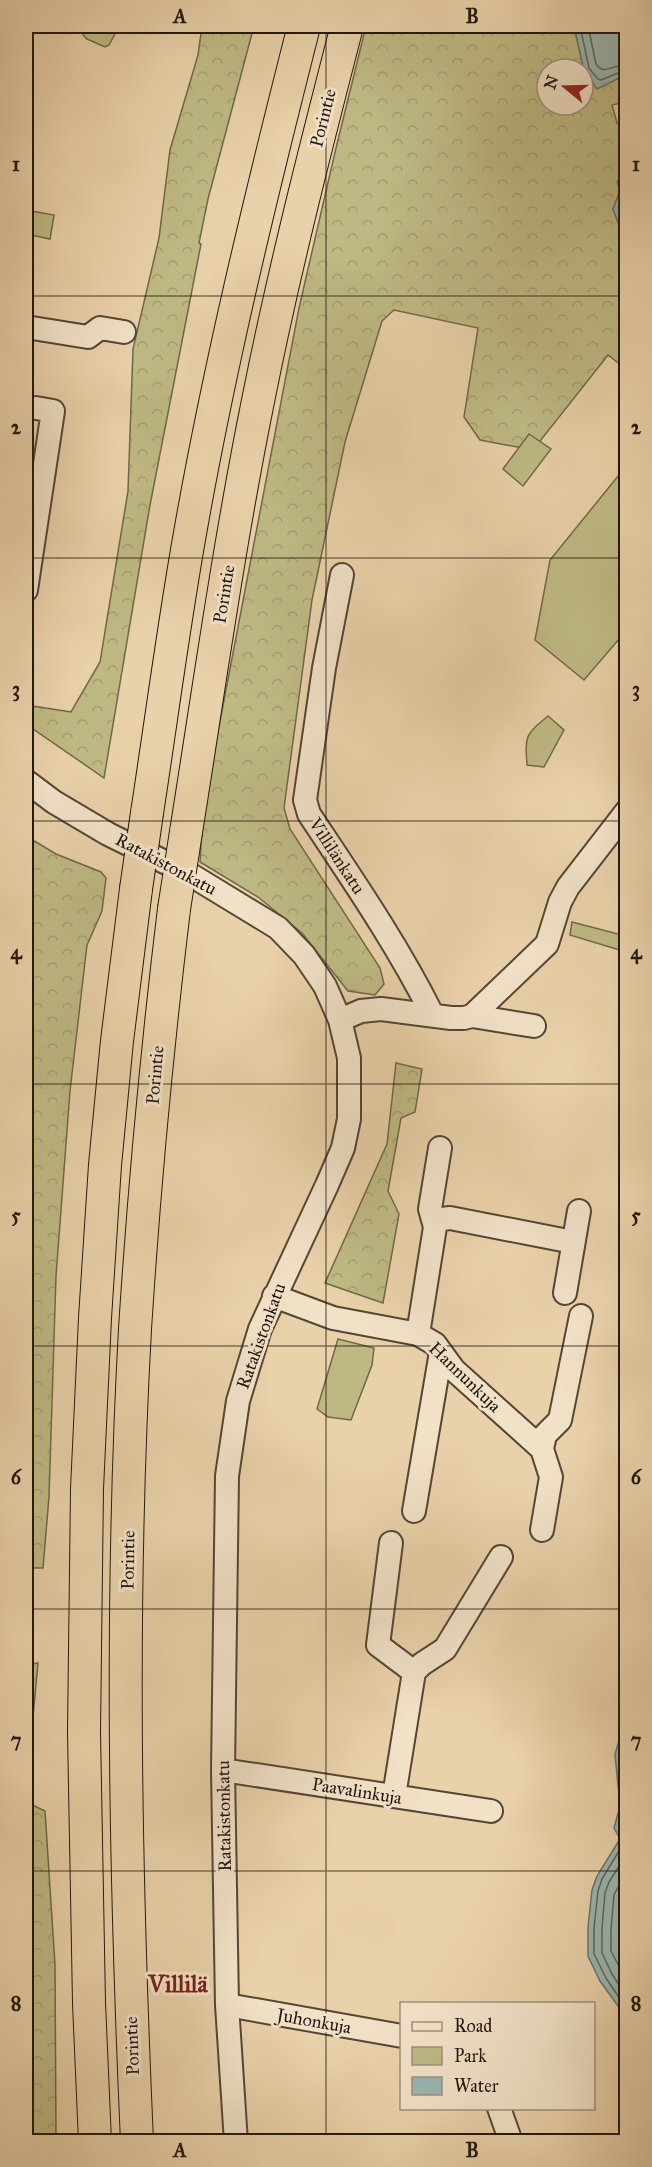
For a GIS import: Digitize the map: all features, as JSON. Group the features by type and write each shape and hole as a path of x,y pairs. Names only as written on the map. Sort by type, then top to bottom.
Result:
{"highway":[{"path":"95,2142 89,2003 84,1732 87,1489 105,1165 117,1041 136,888 189,540 217,393 245,266 304,26"},
{"name":"Porintie","path":"136,2142 125,1740 129,1492 135,1329 156,1061 174,909 232,543 258,402 284,276 347,26"}],"street":[{"path":"26,327 88,337 100,328 124,332"},
{"path":"26,590 53,411 36,408"},
{"name":"Villilänkatu","path":"342,575 324,668 305,800 309,814 376,916 420,989 432,1014"},
{"name":"Ratakistonkatu","path":"26,781 54,802 108,834 191,875 278,928 304,955 325,986 340,1020 349,1058 349,1119 343,1148 274,1296 249,1359 238,1401 227,1476 223,1770 227,2006 236,2142"},
{"path":"472,1016 547,945 560,902 568,887 627,812"},
{"path":"340,1020 361,1011 381,1009 451,1018 472,1016 534,1026"},
{"path":"418,1334 435,1227 430,1209 440,1148"},
{"path":"565,1293 579,1211"},
{"path":"434,1220 450,1218 573,1242"},
{"name":"Hannunkuja","path":"274,1296 333,1318 418,1334 435,1344 454,1370 542,1449"},
{"path":"542,1530 551,1477 542,1449 545,1435 560,1420 581,1316"},
{"path":"414,1511 441,1352"},
{"path":"390,1543 378,1645 414,1672"},
{"path":"394,1796 414,1672 422,1664 445,1650 501,1557"},
{"name":"Paavalinkuja","path":"223,1770 490,1811"},
{"name":"Juhonkuja","path":"227,2006 400,2036"},
{"path":"499,2110 512,2142"}],"green space":[{"path":"84,26 117,26 109,45 105,47 83,35"},
{"path":"202,26 254,26 208,199 199,243 201,244 150,505 104,778 26,724 26,705 71,712 100,662 128,491 133,349 159,238 170,150 198,55"},
{"path":"366,26 574,26 581,57 535,57 535,117 595,117 595,85 597,88 619,78 626,82 626,102 612,105 617,123 626,126 626,172 618,181 620,191 613,209 626,243 626,369 608,355 533,450 480,440 464,417 478,328 394,310 382,321 345,442 312,600 284,808 290,829 380,968 384,984 375,995 348,991 302,933 258,897 200,862 203,810 299,308"},
{"path":"26,210 54,215 50,239 26,234"},
{"path":"529,434 551,449 523,486 503,469"},
{"path":"626,451 626,631 584,680 535,640 550,560 623,470"},
{"path":"548,716 564,730 544,767 527,765 528,736"},
{"path":"26,836 56,854 101,872 106,878 102,911 87,945 70,1091 56,1276 49,1497 43,1568 26,1568"},
{"path":"572,922 626,936 626,952 570,935"},
{"path":"396,1063 422,1069 415,1112 401,1118 388,1191 399,1214 383,1303 325,1283 387,1144"},
{"path":"338,1339 374,1348 372,1365 351,1420 328,1417 317,1409"},
{"path":"38,1663 33,1717 26,1725 26,1665"},
{"path":"26,1802 45,1811 55,1965 56,2141 26,2141"}],"water":[{"path":"574,26 626,26 626,82 619,78 597,89 595,86 595,57 581,57"},
{"path":"626,172 626,243 613,209 620,191 617,182"},
{"path":"626,1717 626,2017 600,1981 588,1956 588,1927 592,1890 597,1876 620,1839 614,1828 620,1806 615,1754"}],"district":[{"name":"Villilä","path":"178,1984"}]}
